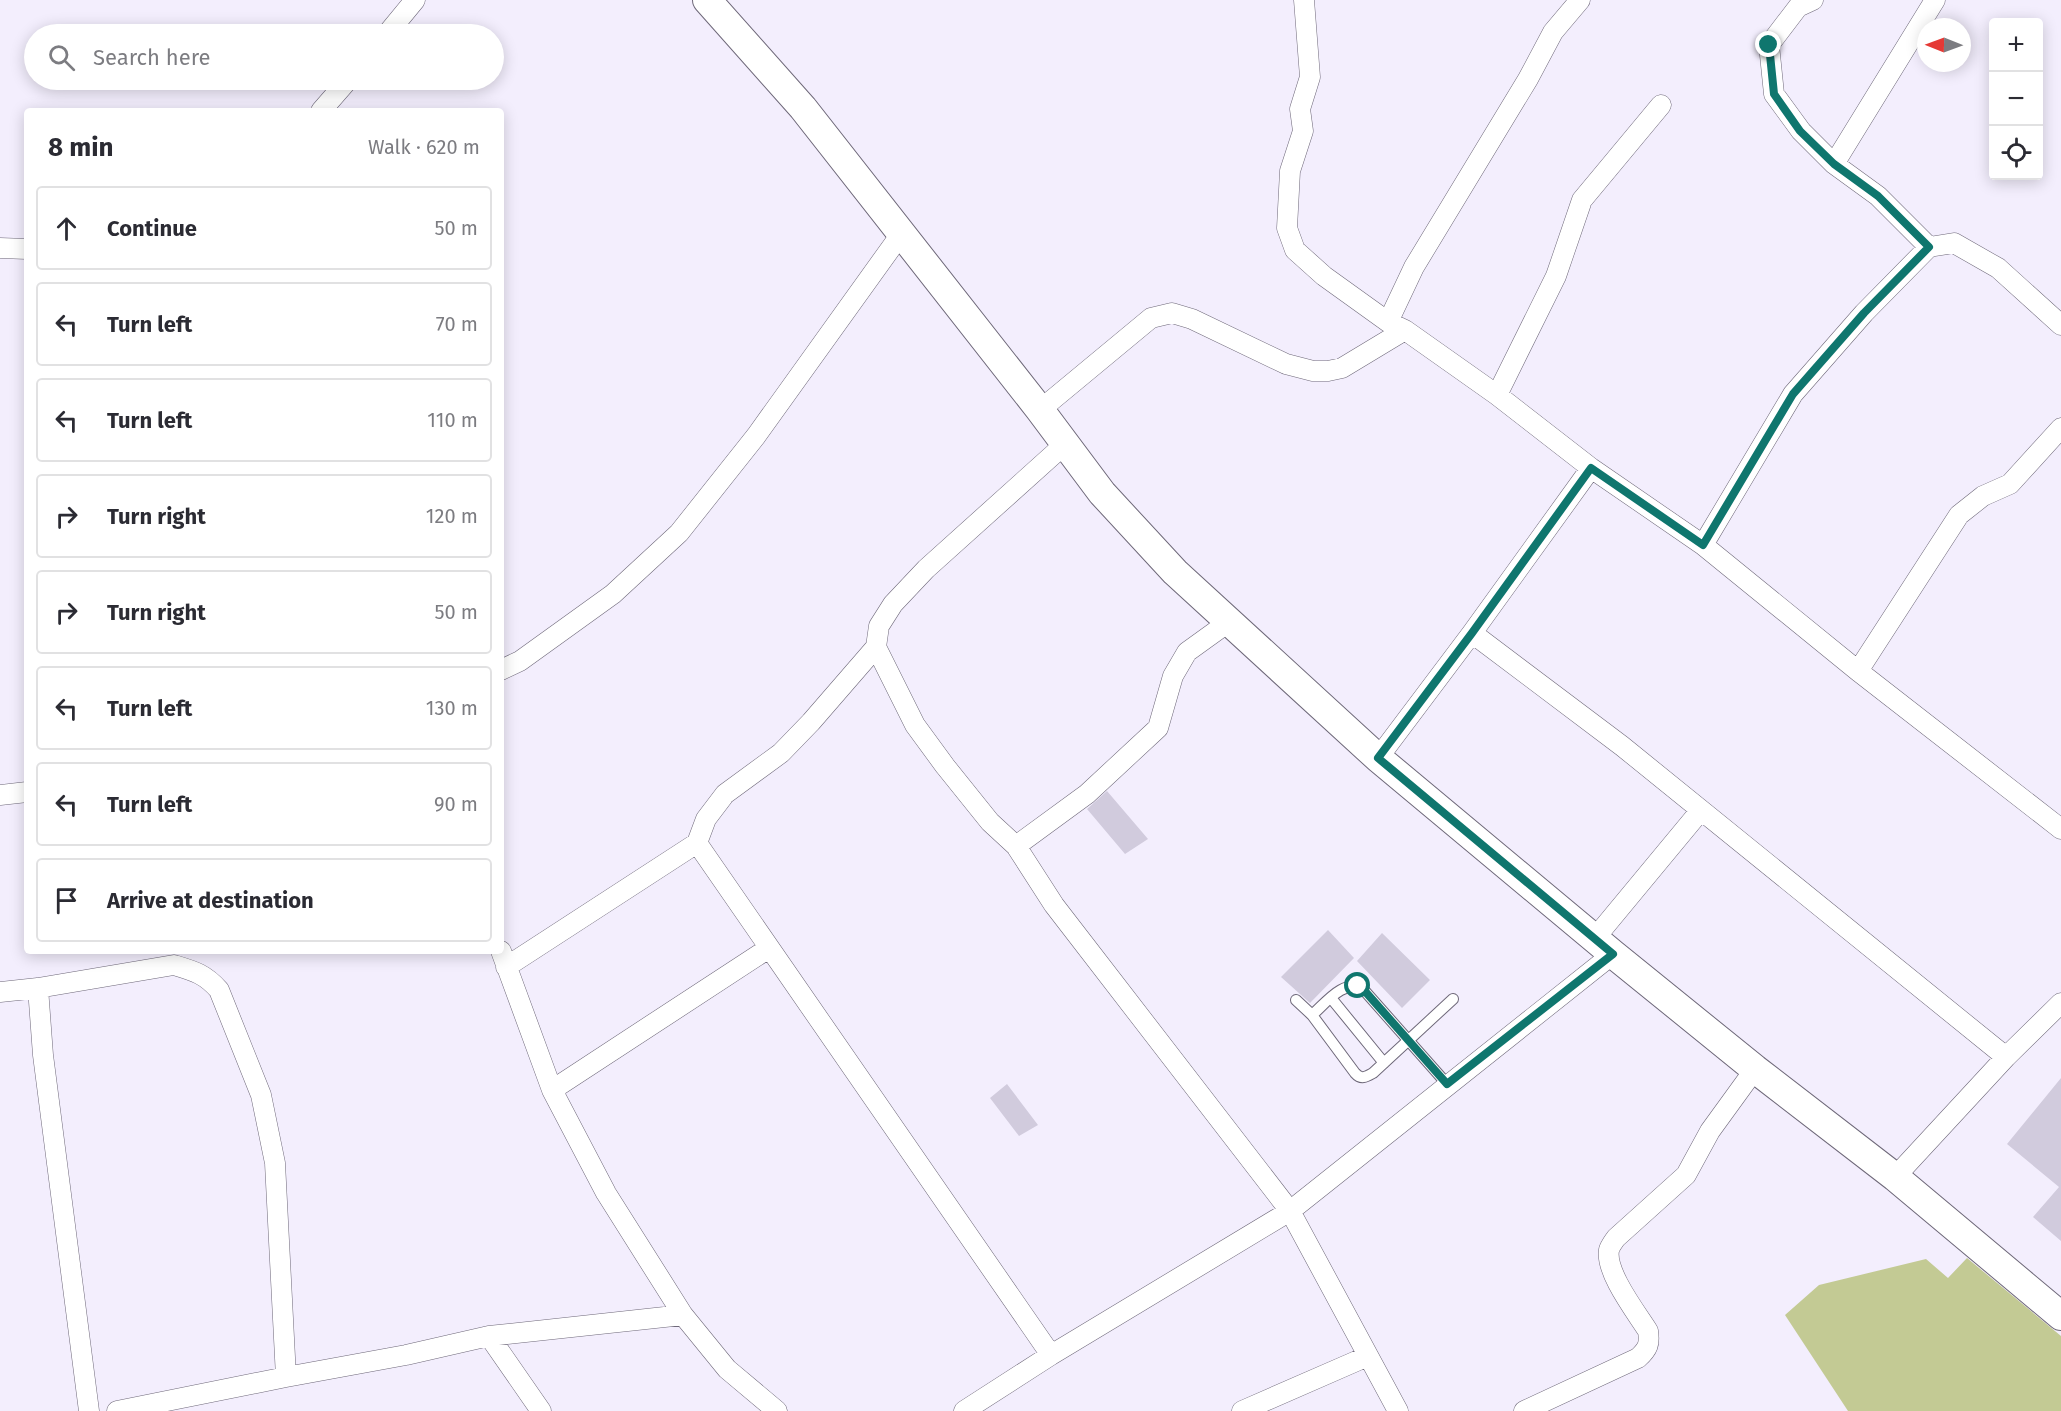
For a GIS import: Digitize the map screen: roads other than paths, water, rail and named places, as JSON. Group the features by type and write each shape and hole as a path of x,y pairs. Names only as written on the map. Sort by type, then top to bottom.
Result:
{"street":[{"path":"395,24 415,0"},
{"path":"706,0 803,108 1040,410 1102,494 1175,572 1378,758 1604,946 1755,1069 2057,1304"},
{"path":"1304,0 1311,77 1300,109 1303,131 1290,171 1287,228 1295,250 1324,276 1497,395 1591,468 1703,545 1858,671 2061,829"},
{"path":"1040,410 1151,318 1172,313 1192,319 1286,364 1313,371 1342,368 1396,326 1414,267 1528,79 1548,41 1580,0"},
{"path":"1813,0 1798,7 1769,45 1774,94 1800,131 1834,164 1878,196 1929,247"},
{"path":"1834,164 1935,0"},
{"path":"324,108 339,90"},
{"path":"1497,395 1556,276 1582,200 1661,105"},
{"path":"504,669 520,661 613,594 680,533 756,436 900,234"},
{"path":"1703,545 1793,394 1864,313 1929,247 1954,243 1998,267 2061,325"},
{"path":"0,248 24,249"},
{"path":"1858,671 1959,515 1983,496 2010,484 2061,428"},
{"path":"777,1411 727,1369 682,1315 606,1193 552,1090 503,959 697,843 706,819 725,794 781,753 812,722 876,647 879,626 893,604 926,569 1065,444"},
{"path":"1378,758 1591,468"},
{"path":"1016,846 1087,794 1158,728 1173,676 1187,652 1230,621"},
{"path":"1472,633 1622,746 2006,1057"},
{"path":"876,647 915,725 990,822 1016,846 1054,904 1290,1211 1398,1411"},
{"path":"0,795 24,792"},
{"path":"964,1411 1051,1355 1290,1211 1447,1084 1604,946 1701,810"},
{"path":"697,843 1051,1355"},
{"path":"552,1090 769,948"},
{"path":"0,992 38,988 174,965 194,971 208,979 219,990 261,1095 275,1163 286,1377"},
{"path":"38,988 43,1055 89,1411"},
{"path":"1895,1177 2006,1057 2061,1003"},
{"path":"1524,1411 1638,1358 1647,1350 1650,1341 1648,1331 1615,1277 1609,1262 1609,1249 1616,1238 1686,1175 1710,1131 1755,1069"},
{"path":"117,1411 406,1355 489,1336 682,1315"},
{"path":"489,1336 541,1411"},
{"path":"1242,1411 1368,1356"}],"lane":[{"path":"1312,1015 1346,987 1358,986 1447,1084"},
{"path":"1331,998 1384,1063"},
{"path":"1296,1000 1312,1015 1358,1077 1365,1078 1409,1041 1453,999"}]}
